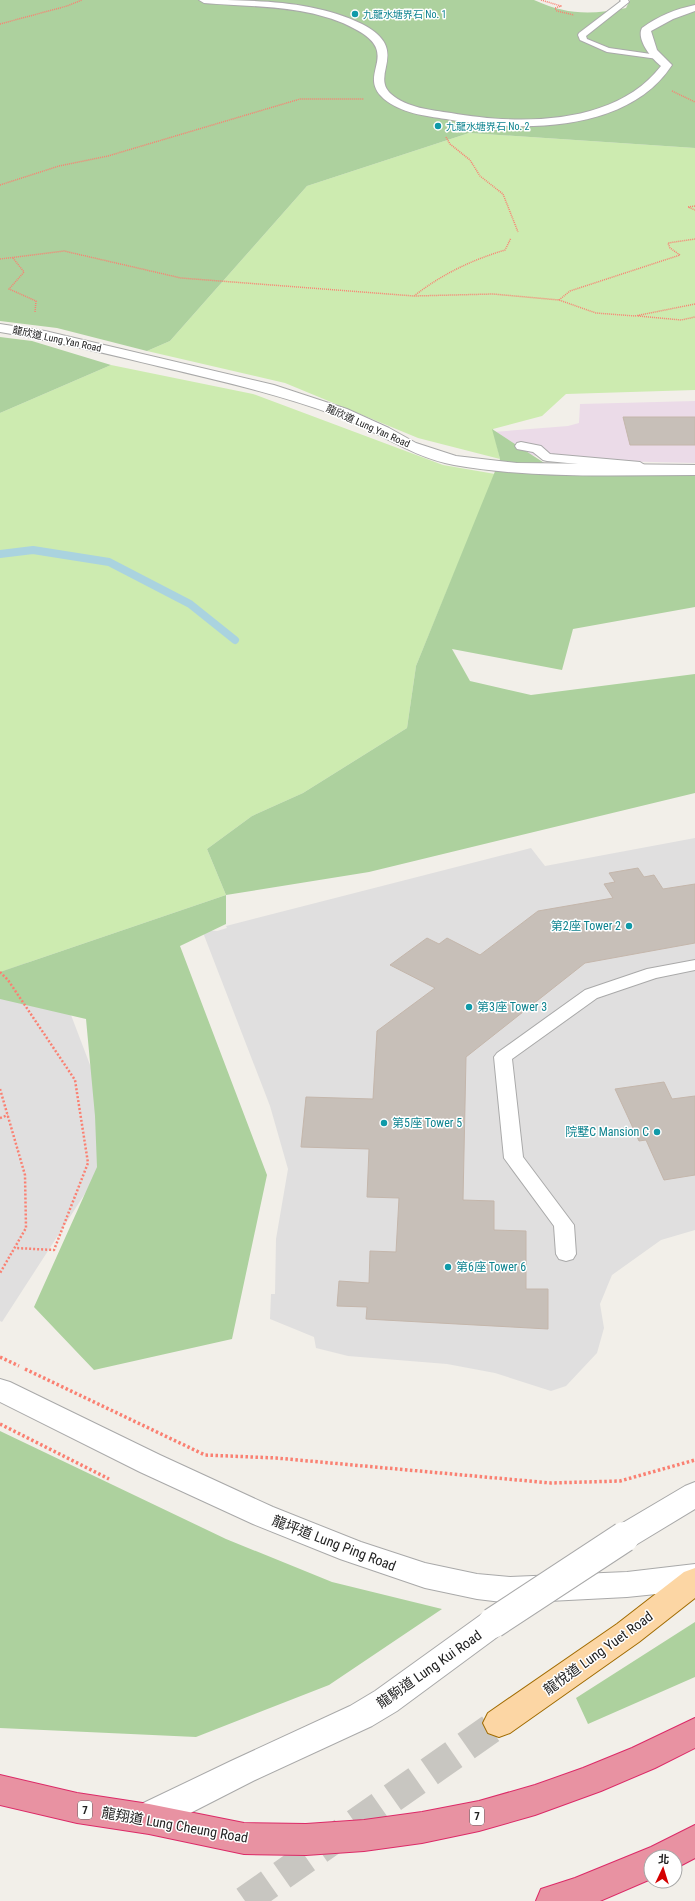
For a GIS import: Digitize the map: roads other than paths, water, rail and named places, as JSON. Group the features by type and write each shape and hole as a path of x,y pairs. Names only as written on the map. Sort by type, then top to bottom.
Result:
{"highway":[{"name":"龍翔道 Lung Cheung Road","path":"0,1790 86,1810 147,1818 245,1839 325,1839 363,1836 448,1823 495,1811 586,1783 695,1732"},
{"path":"680,1849 695,1841"},
{"path":"553,1901 577,1894 643,1866"}],"main road":[{"name":"龍悅道 Lung Yuet Road","path":"499,1723 628,1633 695,1581"}],"street":[{"path":"204,0 303,11 337,18 360,27 374,35 382,44 384,52 379,78 380,86 382,91 394,101 428,113 478,121 529,122 577,117 603,110 638,94 663,72 667,65 656,57 646,38 646,30 655,23 688,9 695,8"},
{"name":"龍欣道 Lung Yan Road","path":"0,328 30,332 269,388 342,412 384,431 411,446 454,460 517,468 695,470"},
{"name":"龍坪道 Lung Ping Road","path":"0,1390 260,1515 356,1553 404,1569 451,1581 505,1590 675,1580 695,1577"},
{"name":"龍駒道 Lung Kui Road","path":"147,1818 242,1771 361,1716 386,1701 493,1623 624,1536 695,1494"}],"lane":[{"path":"624,0 625,2 599,24 582,35 584,40 607,50 656,57"},
{"path":"521,446 537,449 547,456 559,458 678,470"},
{"path":"566,1254 564,1225 514,1158 503,1057 591,994 653,973 695,965"}],"waterway":[{"path":"0,554 33,550 109,562 190,604 235,640"}],"tunnel":[{"path":"245,1901 499,1723"}],"place":[{"name":"九龍水塘界石 No. 1","path":"355,14"},
{"name":"九龍水塘界石 No. 2","path":"438,126"},
{"name":"第2座 Tower 2","path":"629,926"},
{"name":"第3座 Tower 3","path":"469,1007"},
{"name":"第5座 Tower 5","path":"384,1123"},
{"name":"院墅C Mansion C","path":"657,1132"},
{"name":"第6座 Tower 6","path":"448,1267"}]}
